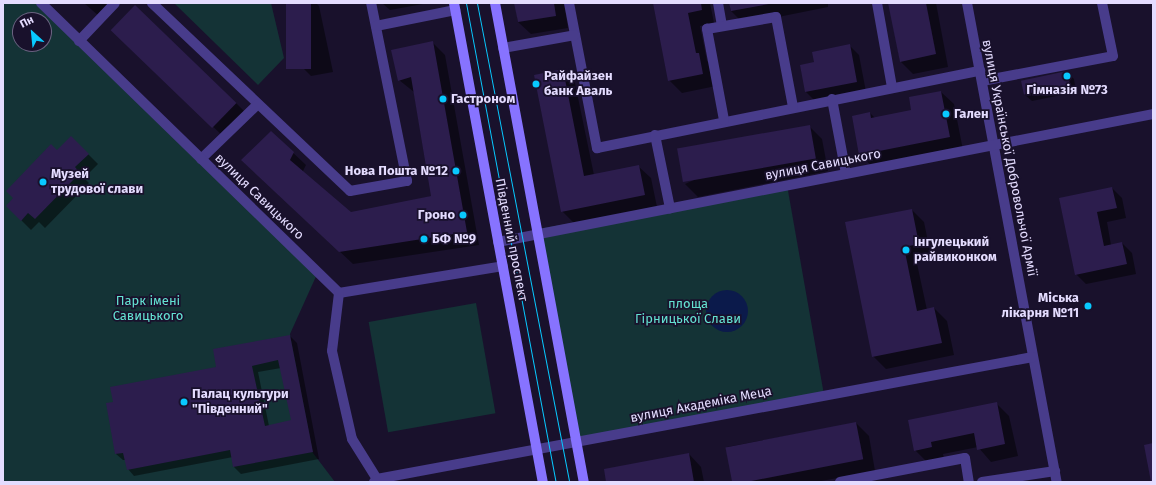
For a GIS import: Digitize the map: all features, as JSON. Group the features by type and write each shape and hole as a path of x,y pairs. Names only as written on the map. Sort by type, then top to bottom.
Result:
{"main road":[{"name":"Південний проспект","path":"495,3 584,482"},
{"name":"Південний проспект","path":"454,7 543,482"}],"street":[{"name":"вулиця Савицького","path":"41,3 339,293"},
{"path":"80,40 115,3"},
{"path":"152,3 350,191 407,181 371,3"},
{"path":"569,3 597,148 724,120 892,87 981,76 1113,56 1102,3"},
{"path":"718,3 722,26"},
{"path":"877,3 892,87"},
{"name":"вулиця Української Добровольчої Армії","path":"967,3 1057,482"},
{"path":"376,26 454,7"},
{"path":"724,120 707,29 722,26 776,17 793,107"},
{"path":"503,48 575,35"},
{"path":"832,99 846,174"},
{"path":"201,159 258,104"},
{"name":"вулиця Савицького","path":"498,242 1153,114"},
{"path":"655,135 670,208"},
{"path":"376,480 352,440 332,351 339,293 502,266"},
{"name":"вулиця Академіка Меца","path":"376,480 1033,357"},
{"path":"840,482 965,458 969,482"},
{"path":"982,482 1055,471"}],"green space":[{"name":"Парк імені Савицького","path":"3,3 41,3 50,12 12,12 12,52 52,52 52,14 318,272 290,334 313,453 335,482 3,482"},
{"path":"174,3 271,3 284,58 258,85"},
{"name":"площа Гірницької Слави","path":"787,185 824,395 575,439 538,229"},
{"path":"476,303 495,413 388,432 369,322"}],"water":[{"path":"727,290 742,296 748,311 742,326 727,332 712,326 706,311 712,296"}],"building":[{"path":"286,3 311,3 311,69 286,69"},
{"path":"514,3 554,3 556,16 518,22"},
{"path":"653,3 701,3 702,10 688,13 696,53 699,53 703,74 668,81"},
{"path":"729,3 769,3 769,4 731,11"},
{"path":"888,3 926,3 936,54 900,62"},
{"path":"135,5 236,103 212,128 111,30"},
{"path":"433,41 467,232 339,252 241,160 271,131 294,152 290,160 351,212 431,196 411,77 398,81 391,50"},
{"path":"850,44 857,82 805,92 800,65 814,62 812,52"},
{"path":"563,69 584,176 639,165 645,195 561,212 534,75"},
{"path":"1067,71 1070,85 1024,94 1021,81"},
{"path":"941,91 950,137 859,155 852,116 870,112 871,118 911,110 909,97"},
{"path":"810,125 816,158 683,182 677,148"},
{"name":"Музей трудової слави","path":"71,136 89,154 75,167 80,173 35,219 28,213 21,221 6,206 13,198 6,191 51,144 57,150"},
{"path":"1112,187 1117,208 1097,212 1104,246 1122,242 1127,264 1075,275 1059,198"},
{"path":"912,209 919,244 904,247 917,311 934,307 942,343 872,357 845,222"},
{"name":"Палац культури \"Південний\"","path":"290,335 313,452 233,467 230,450 127,470 123,453 115,454 106,403 113,402 110,387 216,367 213,349","holes":["278,360 291,420 265,426 252,366"]},
{"path":"997,402 1005,444 977,450 974,433 931,442 932,447 914,451 908,420"},
{"path":"856,422 863,459 746,482 732,482 725,447"},
{"path":"1153,443 1153,482 1151,482 1144,445"},
{"path":"689,453 694,482 606,482 604,469"}],"tram line":[{"path":"466,3 556,482"},
{"path":"477,3 569,482"}],"place":[{"name":"Гімназія №73","path":"1067,76"},
{"name":"Райфайзен банк Аваль","path":"536,84"},
{"name":"Гастроном","path":"443,99"},
{"name":"Гален","path":"946,114"},
{"name":"Нова Пошта №12","path":"456,171"},
{"name":"Музей трудової слави","path":"43,182"},
{"name":"Гроно","path":"463,215"},
{"name":"БФ №9","path":"424,239"},
{"name":"Інгулецький райвиконком","path":"906,250"},
{"name":"Міська лікарня №11","path":"1088,306"},
{"name":"Палац культури \"Південний\"","path":"184,402"}]}
